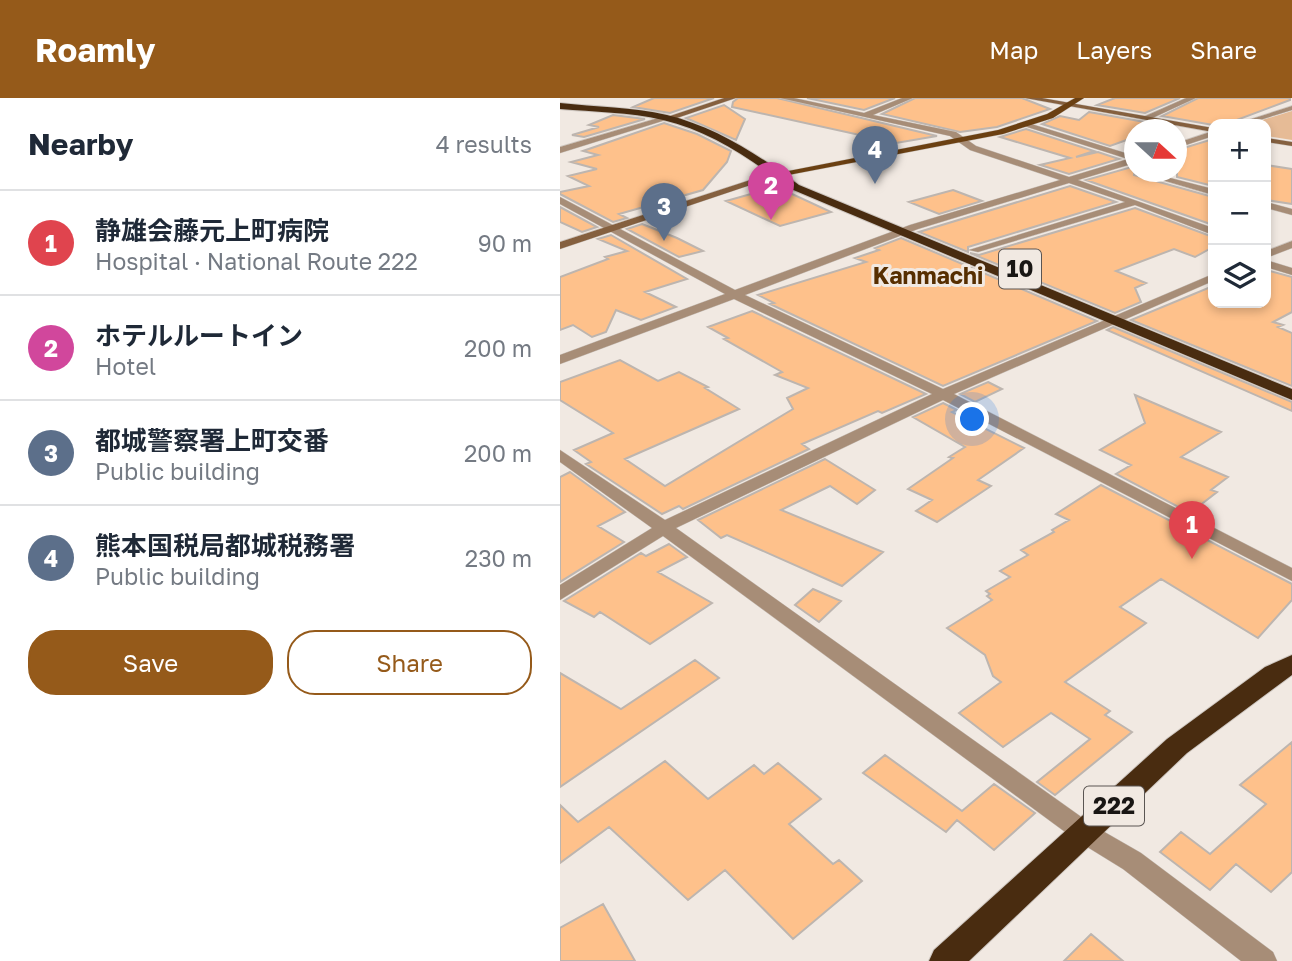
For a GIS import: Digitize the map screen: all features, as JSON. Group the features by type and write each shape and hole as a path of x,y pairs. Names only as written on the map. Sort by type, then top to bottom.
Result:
{"highway":[{"name":"10","path":"560,106 668,118 708,133 795,187 909,230 1118,317 1292,382"},
{"name":"10","path":"909,230 974,250 1292,395"},
{"name":"222","path":"946,961 1177,746 1273,673 1292,664"}],"main road":[{"path":"778,174 962,140 1025,125 1080,98"}],"street":[{"path":"560,150 732,98"},
{"path":"784,98 953,134 973,148 1135,202 1208,230"},
{"path":"865,115 909,98"},
{"path":"1029,98 1208,131"},
{"path":"1145,118 1192,98"},
{"path":"1256,119 1292,108"},
{"path":"1025,125 1124,156"},
{"path":"1187,142 1208,134"},
{"path":"1271,141 1292,145"},
{"path":"560,360 909,230 1124,164"},
{"path":"1118,166 1124,168"},
{"path":"560,246 778,174"},
{"path":"1177,182 1208,191"},
{"path":"560,200 734,294 943,394 1292,575"},
{"path":"974,250 1135,202"},
{"path":"1271,206 1292,212"},
{"path":"1271,254 1291,246"},
{"path":"1271,259 1292,272"},
{"path":"560,594 663,528 943,394 1208,279"},
{"path":"560,455 758,594 1085,833 1132,861 1264,961"}],"shaded area":[{"path":"1292,111 1292,140 1271,137 1271,119 1266,119"}],"building":[{"path":"654,98 714,98 670,113 633,107"},
{"path":"738,98 777,98 937,136 896,143 732,107"},
{"path":"807,98 895,98 864,110"},
{"path":"915,98 1022,98 1050,109 997,127 960,132 882,114"},
{"path":"1115,98 1180,98 1145,113 1097,105"},
{"path":"1198,98 1290,98 1239,119 1208,119 1208,124 1162,116"},
{"path":"724,105 745,119 736,140 686,118"},
{"path":"1089,112 1128,119 1124,119 1124,141 1110,146 1042,124 1060,116 1079,120"},
{"path":"613,115 645,119 584,137 572,135 599,127 589,125"},
{"path":"664,123 697,134 731,151 727,162 703,190 619,214 627,218 613,222 560,194 589,186 568,176 597,169 571,162 598,155 583,151"},
{"path":"1026,129 1094,151 1076,157 1098,152 1119,159 1069,174 1040,165 1070,158 1000,137"},
{"path":"1208,141 1208,185 1187,180 1187,147"},
{"path":"1271,166 1292,169 1292,204 1271,201"},
{"path":"1124,169 1124,182 1159,182 1208,196 1208,223 1086,180"},
{"path":"1070,186 1116,202 968,247 968,252 919,232"},
{"path":"953,190 982,201 939,214 909,202"},
{"path":"758,192 790,193 831,212 780,226 726,201"},
{"path":"560,207 597,227 582,232 560,222"},
{"path":"1135,208 1208,235 1208,250 1195,257 1174,249 1116,271 1146,283 1135,288 1141,302 1115,313 970,253 979,255"},
{"path":"642,224 703,251 679,257 627,229"},
{"path":"611,235 687,279 645,292 676,307 641,320 616,310 606,332 592,337 573,325 560,330 560,277 608,259 605,257 627,251 598,239"},
{"path":"901,238 1097,321 943,386 770,304 774,303 758,295 866,262 855,258 879,250 875,248"},
{"path":"1271,271 1292,277 1292,312 1273,322 1283,325 1278,327 1292,333 1292,386 1131,320 1208,288 1208,308 1271,308"},
{"path":"752,311 926,394 882,413 878,411 802,444 809,449 683,509 679,506 662,514 586,464 591,462 574,450 613,433 560,400 560,382 620,360 658,381 679,372 708,387 705,388 739,409 625,459 665,486 793,409 787,398 808,388 775,375 782,372 708,327"},
{"path":"1113,327 1292,402 1292,411 1107,330"},
{"path":"988,382 1002,389 975,402 960,394"},
{"path":"1135,395 1221,432 1181,457 1228,477 1211,490 1217,492 1190,513 1116,474 1131,465 1100,450 1145,423"},
{"path":"943,403 957,410 952,412 1024,448 978,480 991,486 937,522 916,511 932,500 908,489 965,447 913,417"},
{"path":"825,459 875,490 857,504 830,486 781,510 883,552 842,586 727,535 721,538 698,520"},
{"path":"570,472 625,512 598,526 624,542 560,582 560,477"},
{"path":"1101,485 1292,584 1292,600 1258,638 1161,579 1120,607 1146,623 1065,682 1110,711 1105,715 1132,732 1055,795 1037,782 1090,739 1051,713 1003,747 959,713 1001,682 993,676 985,655 947,628 992,600 986,591 1010,577 1000,571 1028,555 1021,550 1054,532 1052,530 1069,520 1056,514"},
{"path":"669,544 687,557 658,572 712,603 650,644 600,612 594,617 564,601 641,553 646,556"},
{"path":"813,589 841,601 819,622 795,605"},
{"path":"695,660 719,678 560,787 560,673 621,709"},
{"path":"1292,742 1292,872 1271,892 1236,864 1210,890 1160,852 1181,832 1210,854 1266,804 1240,785"},
{"path":"885,755 962,811 994,784 1035,813 994,850 957,820 946,832 863,773"},
{"path":"665,761 708,799 754,765 764,774 778,763 821,799 789,824 833,864 839,860 862,881 793,939 725,870 688,900 609,827 560,863 560,805 578,822"},
{"path":"603,904 635,961 560,961 560,928"},
{"path":"1091,934 1123,961 1064,961"}],"place":[{"name":"熊本国税局都城税務署","path":"875,184"},
{"name":"ホテルルートイン","path":"771,220"},
{"name":"都城警察署上町交番","path":"664,241"},
{"name":"静雄会藤元上町病院","path":"1192,559"}],"district":[{"name":"Kanmachi","path":"928,276"}]}
